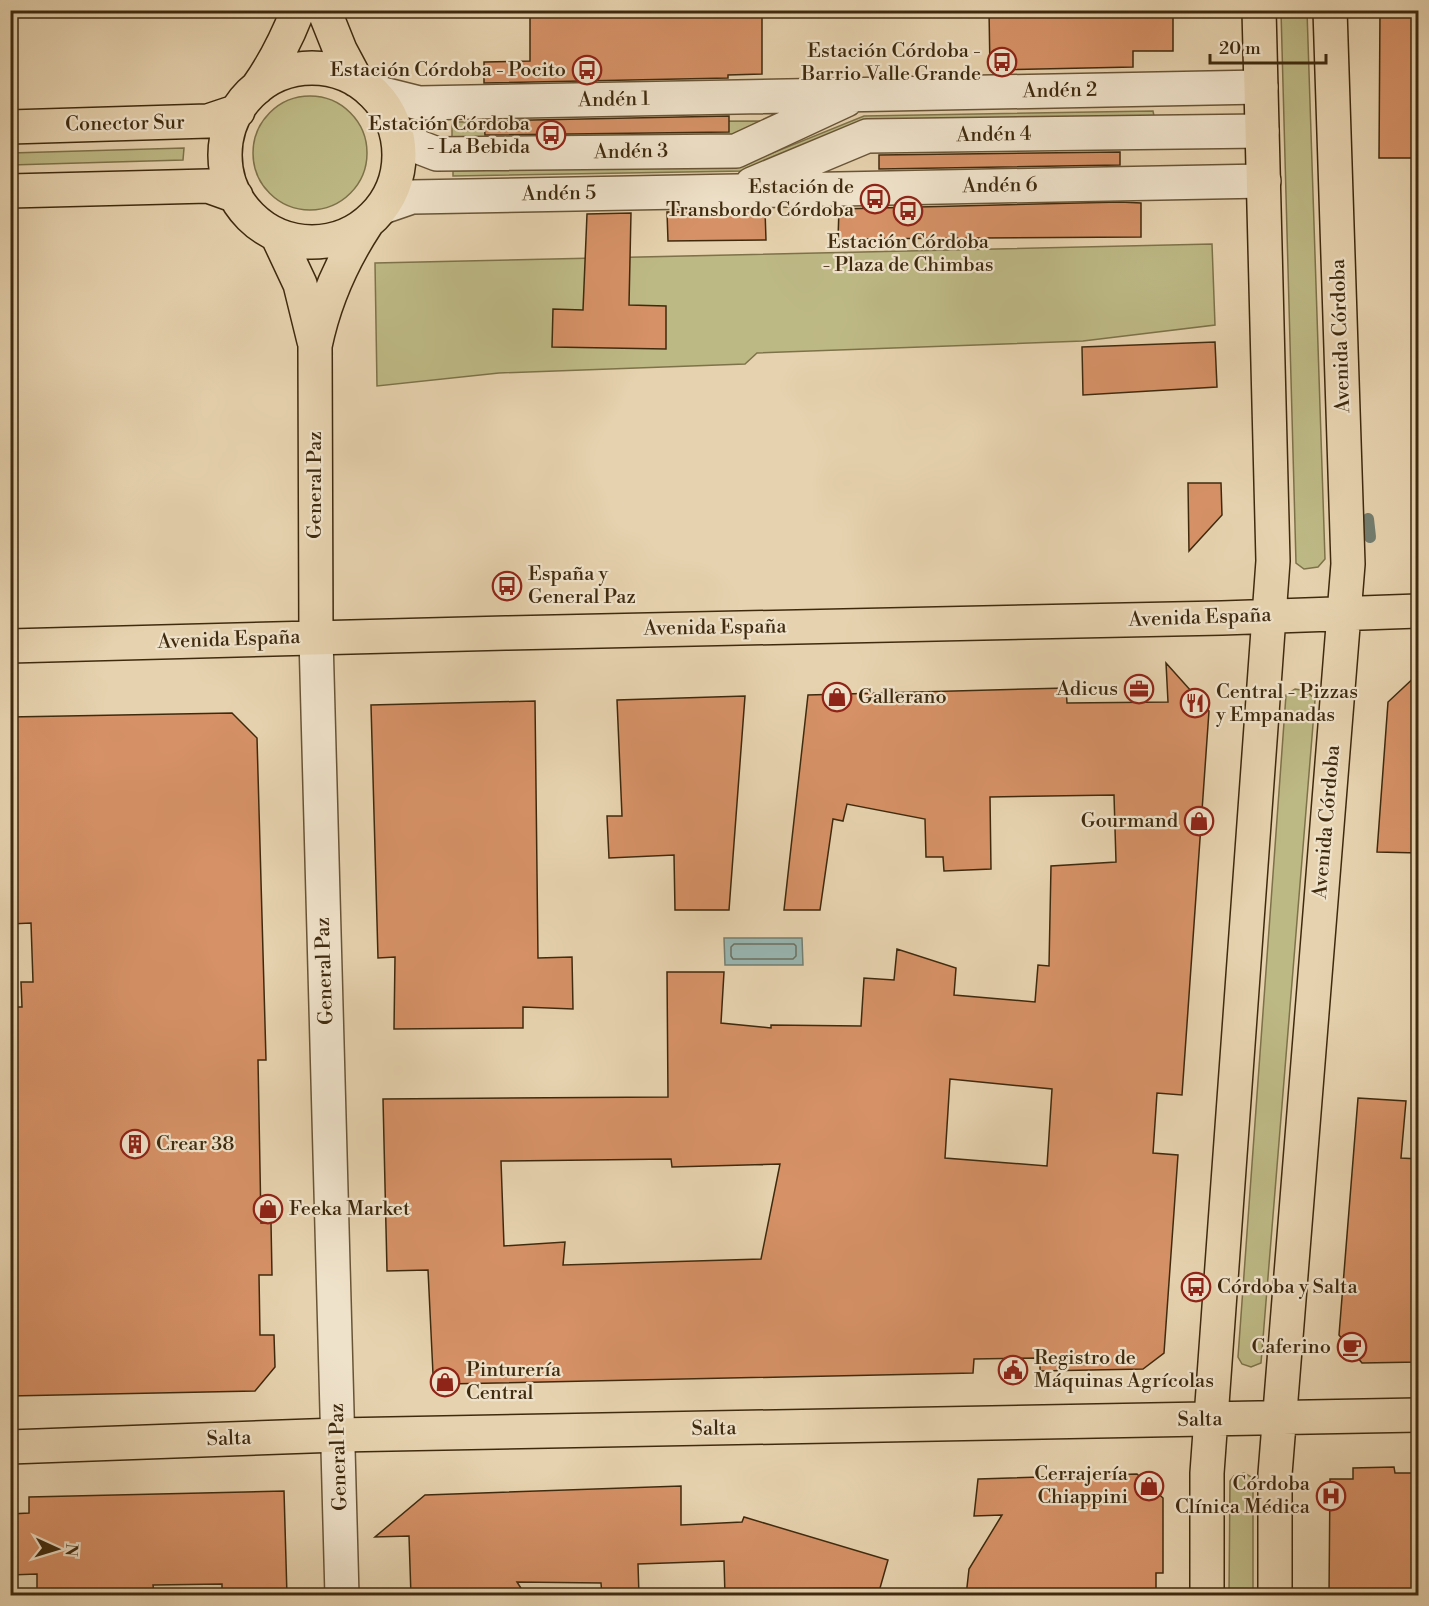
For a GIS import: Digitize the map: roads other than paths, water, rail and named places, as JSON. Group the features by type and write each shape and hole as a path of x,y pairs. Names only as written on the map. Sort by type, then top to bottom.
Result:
{"main road":[{"path":"298,10 285,43 270,70 247,100 229,131 225,151 226,171 241,205 257,223 293,241 313,243 333,240 352,233 375,215 393,189 399,170 397,134 388,111 363,85 340,50 324,10"},
{"path":"1207,1596 1207,1473 1274,561 1259,10"},
{"name":"Avenida Córdoba","path":"1275,1596 1275,1474 1348,564 1330,10"},
{"name":"Conector Sur","path":"10,127 208,121 247,100 264,83 302,68 342,73 363,85"},
{"path":"10,191 208,186 236,196"},
{"name":"General Paz","path":"315,346 324,309 335,282 375,215"},
{"name":"General Paz","path":"278,235 300,284 315,346 316,638"},
{"name":"Avenida España","path":"10,646 1419,611"},
{"name":"Salta","path":"10,1447 338,1436 1419,1415"}],"street":[{"name":"Andén 1","path":"363,85 419,104 859,94"},
{"name":"Andén 2","path":"859,94 1261,87"},
{"name":"Andén 3","path":"397,134 418,147 437,154 736,151 859,94"},
{"name":"Andén 4","path":"737,191 867,136 1262,131"},
{"name":"Andén 6","path":"737,191 1264,181"},
{"name":"Andén 5","path":"375,215 412,197 737,191"},
{"name":"General Paz","path":"316,638 342,1596"}],"water":[{"path":"724,938 802,938 803,965 725,965"}],"waterway":[{"path":"1368,519 1370,537"}],"place":[{"name":"Estación Córdoba - Barrio Valle Grande","path":"1002,62"},
{"name":"Estación Córdoba - Pocito","path":"587,70"},
{"name":"Estación Córdoba - La Bebida","path":"551,135"},
{"name":"Estación de Transbordo Córdoba","path":"875,199"},
{"name":"Estación Córdoba - Plaza de Chimbas","path":"908,211"},
{"name":"España y General Paz","path":"507,586"},
{"name":"Adicus","path":"1139,689"},
{"name":"Gallerano","path":"837,697"},
{"name":"Central - Pizzas y Empanadas","path":"1195,703"},
{"name":"Gourmand","path":"1199,821"},
{"name":"Crear 38","path":"135,1144"},
{"name":"Feeka Market","path":"268,1209"},
{"name":"Córdoba y Salta","path":"1196,1287"},
{"name":"Caferino","path":"1352,1347"},
{"name":"Registro de Máquinas Agrícolas","path":"1013,1370"},
{"name":"Pinturería Central","path":"445,1382"},
{"name":"Cerrajería Chiappini","path":"1149,1486"},
{"name":"Córdoba Clínica Médica","path":"1331,1496"}]}
